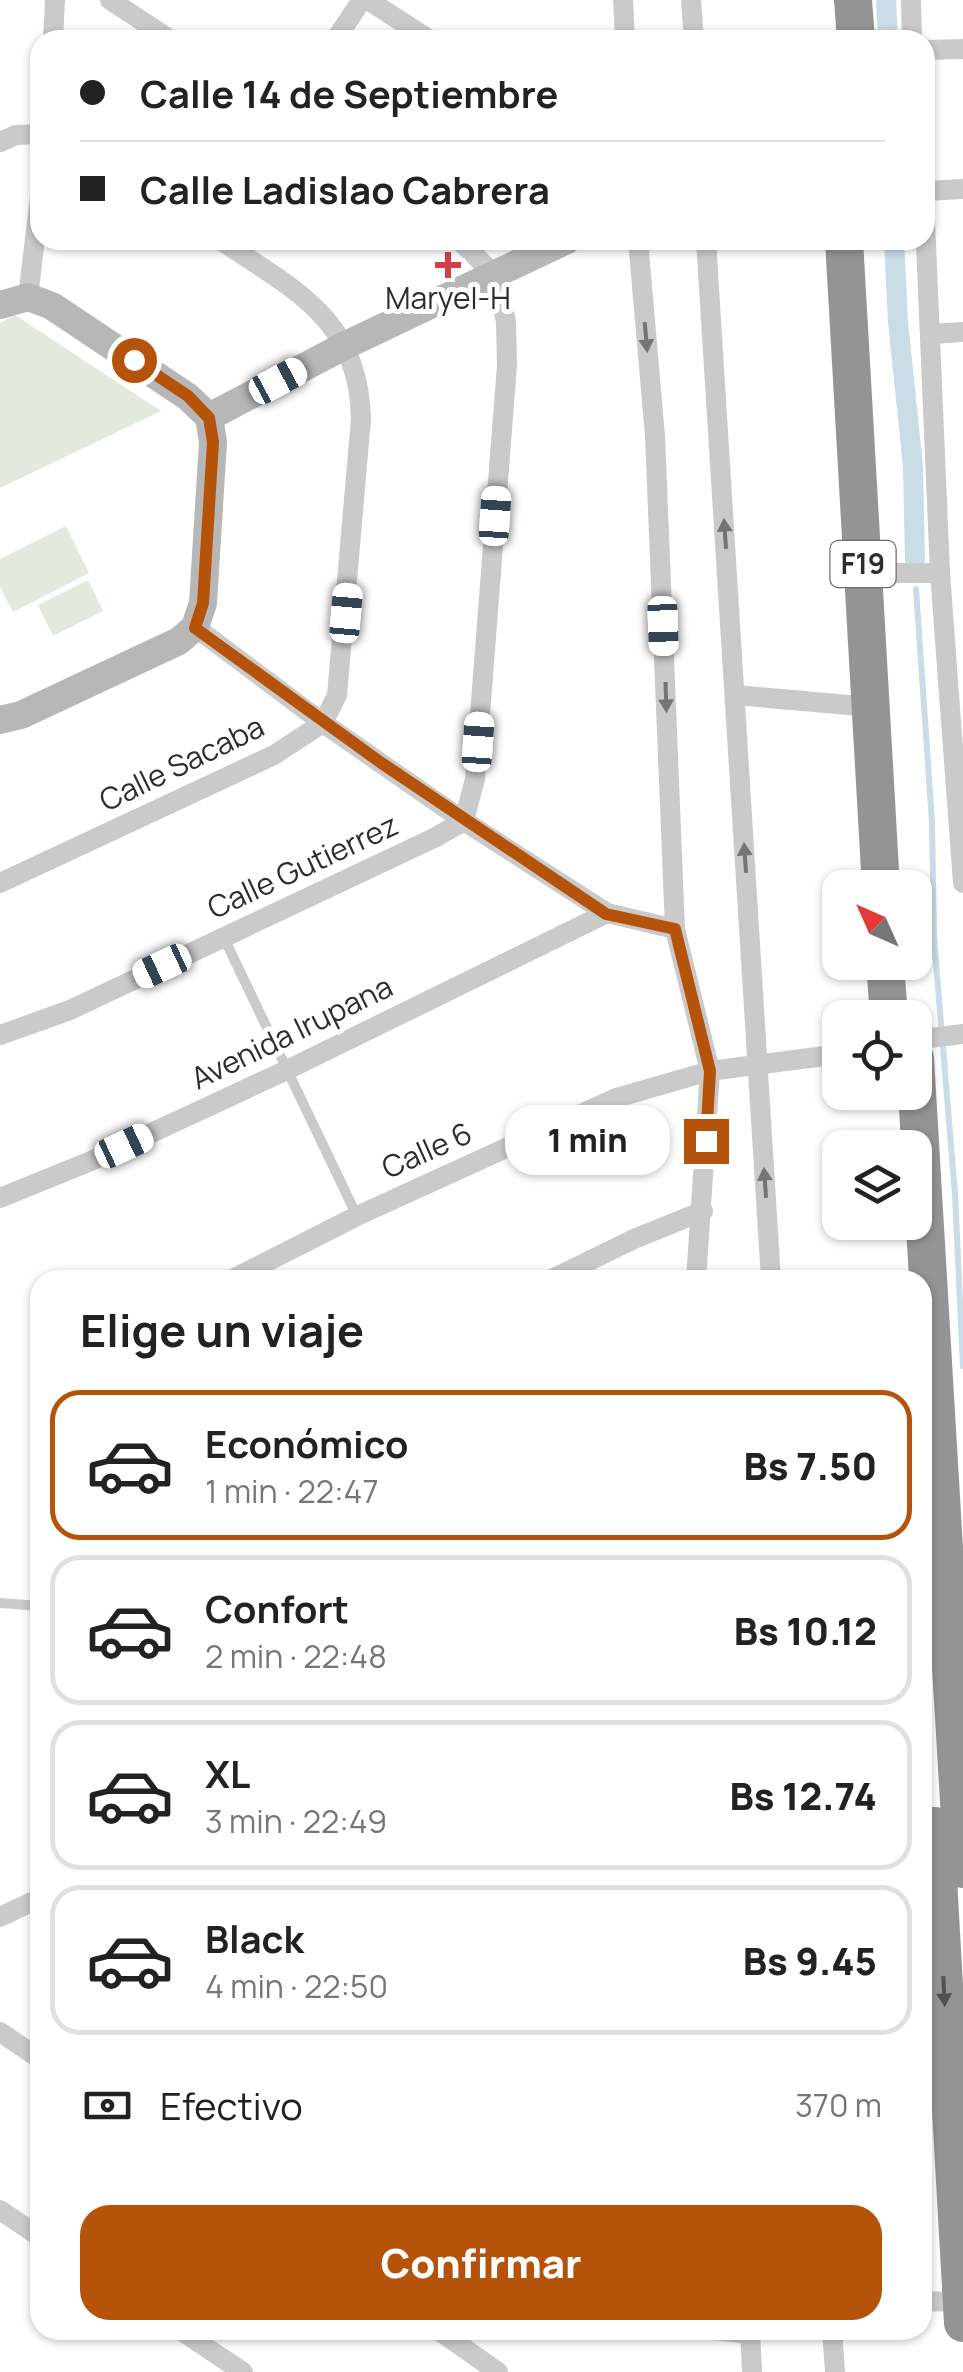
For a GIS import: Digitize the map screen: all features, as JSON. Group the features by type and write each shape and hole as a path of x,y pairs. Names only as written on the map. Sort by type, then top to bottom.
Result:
{"highway":[{"path":"828,0 830,30"},
{"path":"853,0 855,30"},
{"name":"F19","path":"845,250 880,870"},
{"name":"F19","path":"870,250 904,870"},
{"path":"932,1037 941,1867"},
{"path":"901,1240 903,1270"},
{"path":"932,1747 963,2323"}],"street":[{"path":"54,30 55,0"},
{"path":"110,0 156,30"},
{"path":"342,30 365,0 389,6 418,30"},
{"path":"623,0 624,30"},
{"path":"692,0 694,30"},
{"path":"910,0 912,30"},
{"path":"935,50 963,49"},
{"path":"0,142 30,134"},
{"path":"935,190 963,189"},
{"path":"28,297 34,250"},
{"path":"235,250 298,292 346,344 360,385 361,419 337,695 323,723"},
{"path":"464,821 476,779 506,365 506,322 496,276 469,250"},
{"path":"209,418 346,344 547,250"},
{"path":"639,250 655,436 675,929 710,1071 697,1270"},
{"path":"707,250 770,1270"},
{"path":"927,250 940,574 963,883"},
{"path":"0,305 28,297 52,306 188,396 209,418 213,442 203,603 195,628 179,641 21,715 0,720 0,731"},
{"path":"932,334 963,332"},
{"path":"888,573 940,574"},
{"path":"195,628 323,723 606,914 675,929"},
{"path":"735,695 871,707"},
{"name":"Calle Sacaba","path":"0,883 274,756 323,723"},
{"name":"Calle Gutierrez","path":"0,1035 70,1010 464,821"},
{"name":"Avenida Irupana","path":"0,1198 92,1161 287,1070 606,914"},
{"name":"Calle 6","path":"251,1270 357,1216 616,1098 710,1071 822,1057"},
{"path":"571,1270 702,1212"},
{"path":"0,1917 30,1903"},
{"path":"0,2032 30,2052"},
{"path":"0,2210 30,2230"},
{"path":"932,2301 962,2302"},
{"path":"195,2340 243,2372"},
{"path":"452,2340 498,2372"},
{"path":"750,2340 752,2372"},
{"path":"833,2340 835,2372"}],"lane":[{"path":"224,937 357,1216"},
{"path":"0,1603 30,1605"}],"shaded area":[{"path":"15,315 161,411 0,488 0,323"},
{"path":"66,526 89,573 13,612 0,587 0,559"},
{"path":"88,580 103,611 53,636 38,605"}],"waterway":[{"path":"886,0 888,30"},
{"path":"894,250 913,466 915,560"},
{"path":"916,589 932,822 934,938 955,1194 963,1366"}],"place":[{"name":"Maryel-H","path":"448,265"}],"route":[{"path":"134,360 188,396 209,418 213,442 203,603 195,628 323,723 606,914 675,929 710,1071 706,1141"}]}
